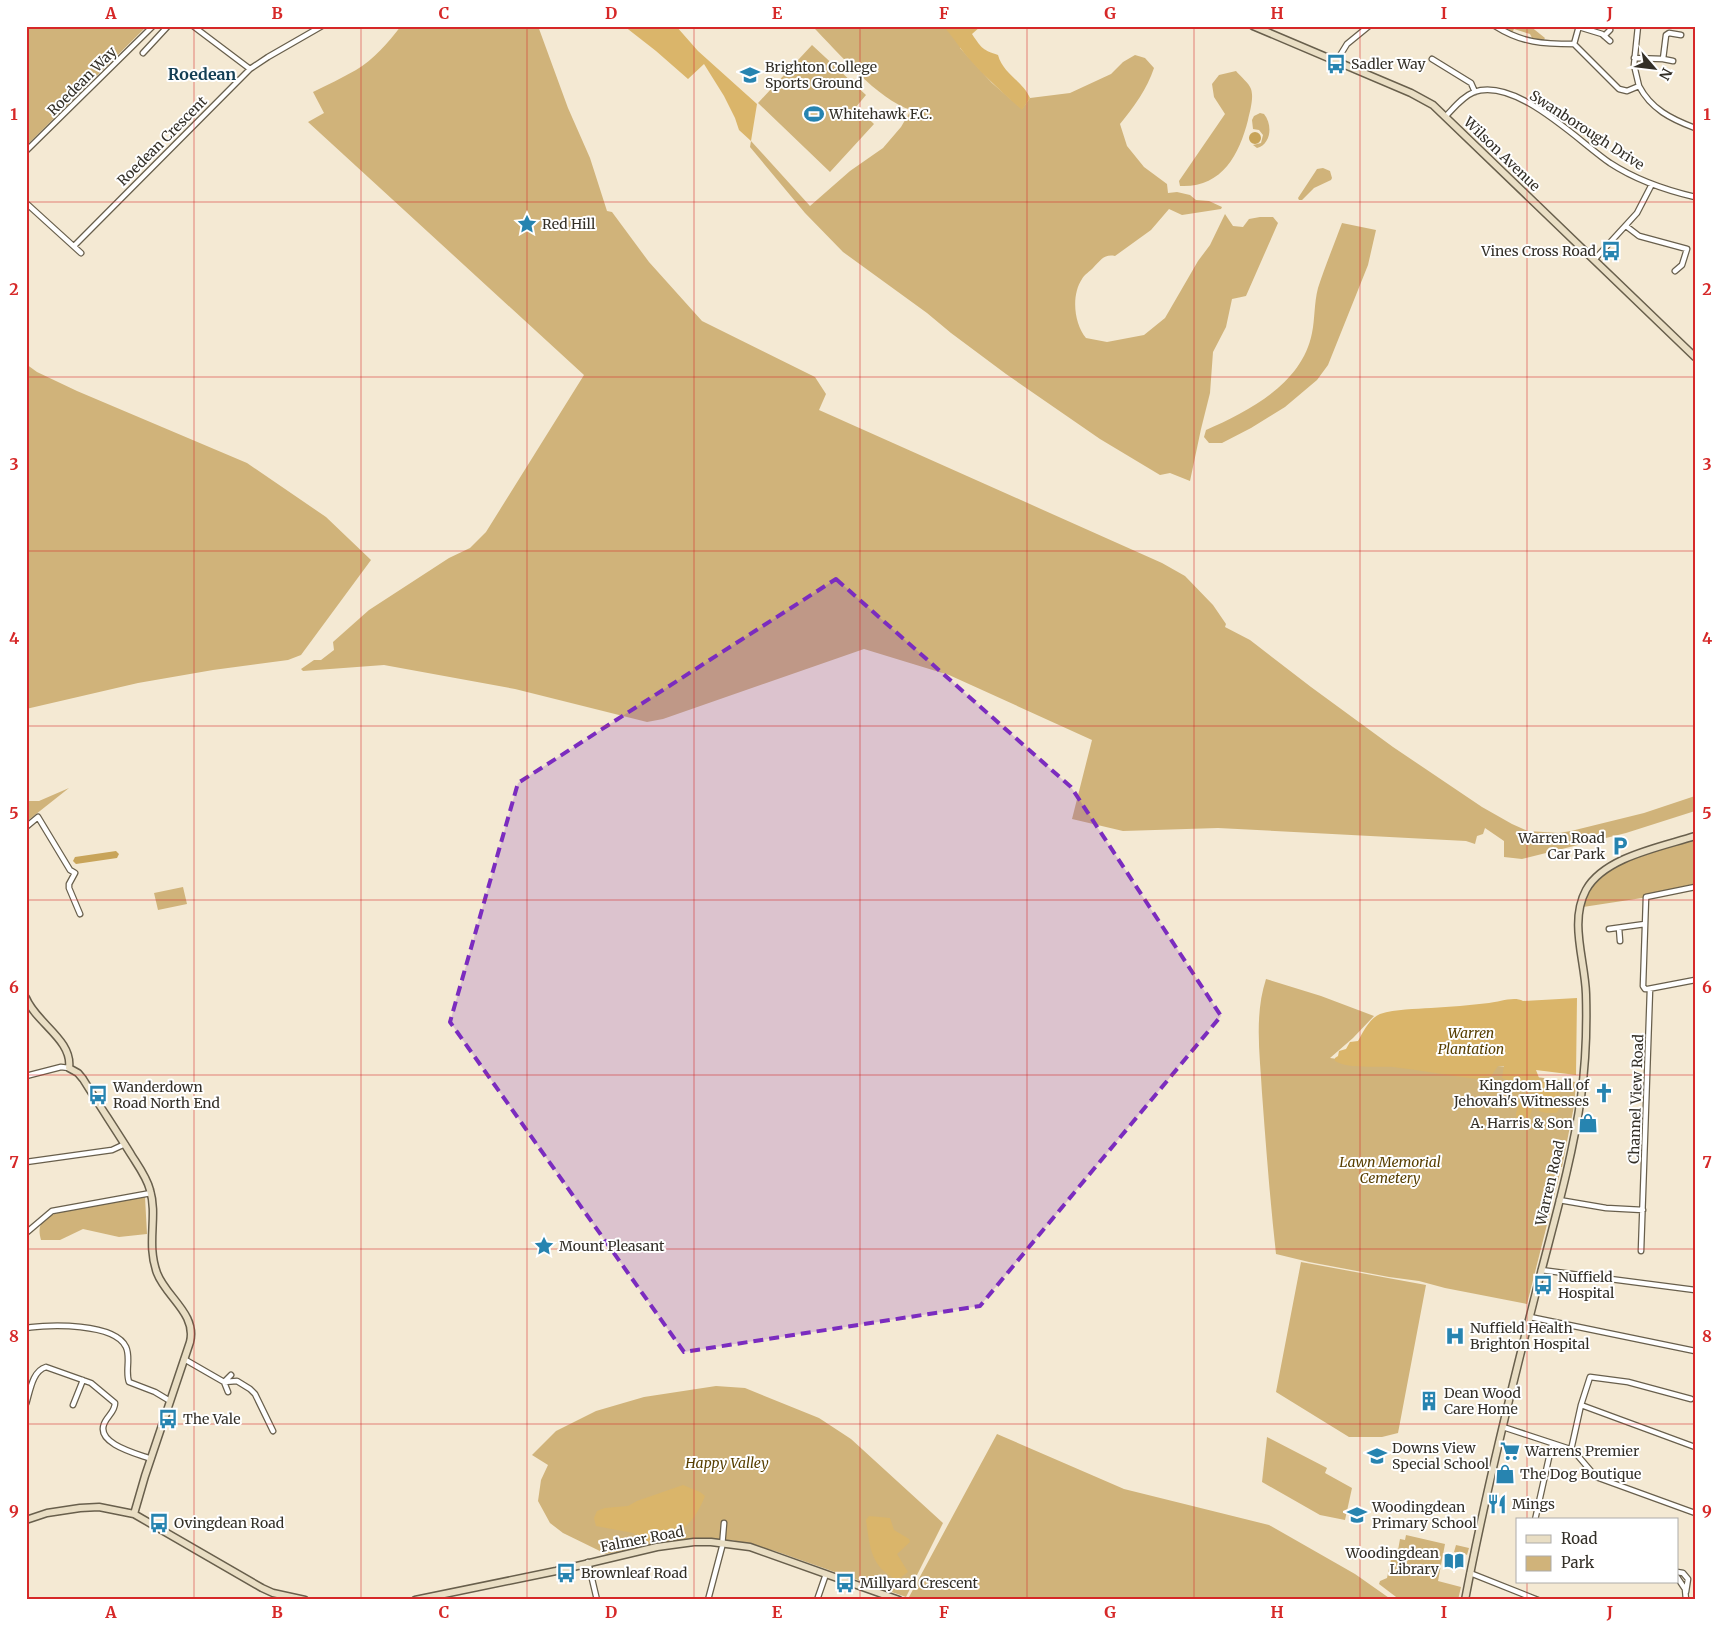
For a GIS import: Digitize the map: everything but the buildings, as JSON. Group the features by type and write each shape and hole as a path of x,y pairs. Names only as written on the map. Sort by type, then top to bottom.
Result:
{"street":[{"name":"Roedean Way","path":"26,151 153,26"},
{"path":"143,53 168,26"},
{"path":"194,26 250,69"},
{"name":"Roedean Crescent","path":"74,246 250,69 322,26"},
{"name":"Wilson Avenue","path":"1253,26 1421,98 1433,105 1695,357"},
{"path":"1336,62 1347,44 1369,26"},
{"path":"1495,26 1535,43 1574,44 1619,89 1627,91 1639,86"},
{"path":"1574,44 1579,26 1602,34 1610,41"},
{"path":"1638,26 1634,68 1639,86 1647,99 1656,108 1673,119 1695,128"},
{"path":"1604,36 1610,30"},
{"path":"1663,60 1666,35 1669,33 1682,34"},
{"path":"1439,63 1442,58"},
{"path":"1634,58 1673,61"},
{"path":"1432,59 1471,83 1475,92 1462,100 1445,117"},
{"name":"Swanborough Drive","path":"1475,92 1495,91 1526,102 1546,113 1609,162 1652,184 1695,197"},
{"path":"1594,260 1642,206 1652,184"},
{"path":"26,203 81,252"},
{"path":"1626,226 1637,235 1693,251"},
{"path":"1675,271 1682,265 1687,249"},
{"path":"26,827 38,817 70,870 75,873 69,888 80,914"},
{"name":"Warren Road","path":"1465,1600 1503,1427 1578,1116 1585,1060 1586,992 1577,922 1580,904 1590,884 1612,865 1628,857 1695,836"},
{"path":"1695,887 1646,896 1643,986 1645,989 1650,989 1695,980"},
{"path":"1609,930 1645,924"},
{"path":"1619,928 1619,939"},
{"name":"Channel View Road","path":"1641,1251 1650,989"},
{"path":"26,998 34,1014 59,1038 68,1058 69,1068"},
{"path":"26,1075 61,1067 69,1068 78,1073 83,1079 147,1181 151,1193 151,1248 156,1271 166,1290 186,1314 190,1325 191,1339 134,1514"},
{"path":"26,1162 112,1150 125,1144"},
{"path":"26,1233 52,1210 151,1193"},
{"path":"1559,1200 1606,1208 1643,1210"},
{"path":"1542,1270 1695,1290"},
{"path":"1530,1317 1695,1351"},
{"path":"26,1328 52,1325 84,1327 114,1336 121,1340 127,1349 129,1382 155,1392 170,1401"},
{"path":"184,1359 194,1363 224,1382 228,1392"},
{"path":"26,1404 36,1374 40,1369 46,1367 91,1383 115,1403 113,1411 104,1426 107,1438 123,1449 151,1459"},
{"path":"224,1382 230,1375"},
{"path":"1571,1450 1590,1377 1628,1382 1692,1399"},
{"path":"73,1405 83,1380"},
{"path":"224,1382 237,1381 253,1391 273,1432"},
{"path":"1581,1406 1695,1447"},
{"path":"269,1421 274,1418"},
{"path":"1503,1427 1571,1450 1595,1477 1695,1513"},
{"path":"1534,1518 1552,1444"},
{"path":"26,1520 47,1513 80,1508 99,1508 134,1514 252,1583 273,1593 305,1600"},
{"path":"708,1600 722,1543 724,1524"},
{"name":"Falmer Road","path":"415,1600 679,1543 711,1542 756,1549 899,1600"},
{"path":"588,1562 597,1600"},
{"path":"1678,1572 1683,1573 1688,1579 1686,1600"},
{"path":"1470,1573 1538,1600"},
{"path":"817,1600 826,1574"},
{"path":"1678,1578 1684,1585 1686,1592"},
{"path":"270,1600 273,1593"}],"highlighted area":[{"path":"836,579 1071,787 1221,1016 980,1306 684,1352 450,1022 518,783"}],"green space":[{"path":"26,26 147,26 26,146"},
{"path":"401,26 538,26 568,108 590,158 607,211 612,212 649,262 702,321 815,377 826,394 819,410 1162,563 1185,576 1213,605 1226,624 1225,627 1250,640 1393,747 1482,807 1512,824 1528,831 1559,833 1644,813 1695,796 1695,811 1626,833 1522,859 1504,857 1504,841 1485,828 1483,834 1477,836 1475,844 1466,841 1218,828 1123,831 1072,819 1092,740 949,675 864,649 663,719 647,722 515,689 384,665 303,671 301,669 314,660 321,660 334,650 333,642 369,610 449,558 470,548 486,532 584,375 308,122 324,113 313,92 363,66"},
{"path":"624,26 676,26 698,51 757,104 751,141 739,130 724,96 704,64 688,79"},
{"path":"812,26 963,26 960,48 992,83 1022,109 1030,98 1070,93 1111,74 1123,62 1135,55 1145,58 1154,68 1140,98 1120,124 1127,146 1144,167 1167,184 1168,193 1177,192 1190,195 1196,200 1209,201 1222,207 1221,209 1182,215 1169,209 1151,230 1115,256 1103,258 1083,278 1076,293 1075,309 1079,325 1086,338 1107,342 1144,335 1165,318 1198,261 1210,245 1225,214 1233,226 1243,227 1249,219 1260,217 1273,217 1278,223 1246,296 1232,299 1226,327 1213,352 1210,393 1190,481 1170,473 1160,475 1100,439 1006,374 843,252 805,213 750,147 751,141 810,206 850,171 883,148 901,127 911,110 898,105 872,86"},
{"path":"945,26 981,26 972,34 975,39 983,48 998,55 1004,67 1023,87 1030,98 1022,110 975,66"},
{"path":"1508,26 1530,26 1545,38 1543,41 1532,38 1530,34 1514,29 1512,33 1509,32"},
{"path":"812,45 866,95 856,107 874,124 830,172 758,103"},
{"path":"1236,71 1250,87 1252,93 1248,120 1239,146 1226,167 1207,182 1180,186 1179,181 1225,114 1214,97 1212,84 1219,75"},
{"path":"1260,113 1264,114 1267,118 1269,134 1265,143 1257,148 1253,145 1261,143 1263,135 1259,130 1253,129 1252,120 1254,116"},
{"path":"1323,168 1330,171 1331,180 1314,188 1302,200 1299,200 1298,198 1317,169"},
{"path":"1342,223 1376,230 1368,265 1328,365 1317,380 1285,407 1222,443 1209,443 1204,437 1206,430 1239,414 1271,394 1297,367 1306,351 1312,333 1318,288"},
{"path":"26,364 37,372 77,391 247,463 326,517 371,560 301,655 288,660 138,683 26,709"},
{"path":"69,788 26,822 26,801 39,801"},
{"path":"1695,839 1695,887 1642,898 1583,907 1595,883 1618,865"},
{"path":"183,887 187,904 158,910 154,893"},
{"name":"Lawn Memorial Cemetery","path":"1266,979 1321,996 1374,1016 1330,1058 1383,1065 1522,1068 1521,1075 1576,1082 1574,1106 1562,1167 1559,1167 1558,1172 1560,1173 1527,1304 1276,1254 1259,1050 1260,1007"},
{"name":"Warren Plantation","path":"1577,998 1576,1075 1536,1070 1541,1083 1549,1082 1558,1086 1560,1095 1558,1111 1556,1113 1539,1111 1537,1106 1539,1088 1534,1085 1510,1090 1508,1080 1502,1078 1504,1066 1498,1066 1491,1076 1478,1079 1393,1067 1347,1065 1335,1061 1339,1051 1346,1049 1350,1042 1358,1041 1373,1019 1386,1012 1489,1003 1511,999 1523,1001"},
{"path":"1522,1102 1529,1104 1532,1110 1528,1121 1521,1126 1516,1122 1516,1113 1519,1104"},
{"path":"145,1197 147,1234 119,1237 83,1229 60,1240 41,1240 40,1226 45,1219 52,1215 92,1205"},
{"path":"1301,1262 1426,1285 1398,1433 1382,1437 1349,1437 1276,1392"},
{"name":"Happy Valley","path":"716,1386 745,1388 819,1418 851,1439 943,1523 906,1597 775,1551 732,1540 685,1539 606,1554 563,1533 550,1523 538,1501 541,1480 548,1465 532,1455 556,1431 596,1411 644,1397"},
{"path":"997,1434 1124,1489 1269,1525 1355,1574 1392,1600 916,1600 909,1597"},
{"path":"1267,1437 1327,1468 1325,1473 1352,1488 1345,1520 1320,1515 1262,1482"},
{"path":"683,1485 705,1496 688,1524 674,1534 643,1542 633,1533 596,1526 594,1518 597,1511 605,1508 628,1506"},
{"path":"869,1516 890,1518 894,1530 909,1539 910,1542 897,1554 908,1572 897,1580 881,1569 876,1562 870,1547 866,1520"},
{"path":"1406,1535 1445,1544 1438,1581 1461,1587 1458,1600 1400,1600 1379,1584 1380,1581 1387,1578 1392,1555 1397,1556 1400,1539 1405,1540"},
{"path":"1456,1545 1469,1548 1467,1555 1465,1554 1464,1557 1454,1552"}],"shaded area":[{"path":"1255,132 1261,138 1255,144 1249,138"},
{"path":"116,851 119,854 117,858 76,864 73,861 75,857"}],"place":[{"name":"Sadler Way","path":"1336,64"},
{"name":"Brighton College Sports Ground","path":"750,75"},
{"name":"Whitehawk F.C.","path":"814,114"},
{"name":"Red Hill","path":"527,224"},
{"name":"Vines Cross Road","path":"1611,251"},
{"name":"Warren Road Car Park","path":"1620,846"},
{"name":"Kingdom Hall of Jehovah's Witnesses","path":"1604,1093"},
{"name":"Wanderdown Road North End","path":"98,1095"},
{"name":"A. Harris & Son","path":"1588,1123"},
{"name":"Mount Pleasant","path":"544,1246"},
{"name":"Nuffield Hospital","path":"1543,1285"},
{"name":"Nuffield Health Brighton Hospital","path":"1455,1336"},
{"name":"Dean Wood Care Home","path":"1429,1401"},
{"name":"The Vale","path":"168,1419"},
{"name":"Warrens Premier","path":"1510,1451"},
{"name":"Downs View Special School","path":"1377,1456"},
{"name":"The Dog Boutique","path":"1505,1474"},
{"name":"Mings","path":"1497,1504"},
{"name":"Woodingdean Primary School","path":"1357,1515"},
{"name":"Ovingdean Road","path":"159,1523"},
{"name":"Woodingdean Library","path":"1454,1561"},
{"name":"Brownleaf Road","path":"566,1573"},
{"name":"Millyard Crescent","path":"845,1583"}],"district":[{"name":"Roedean","path":"202,74"}]}
